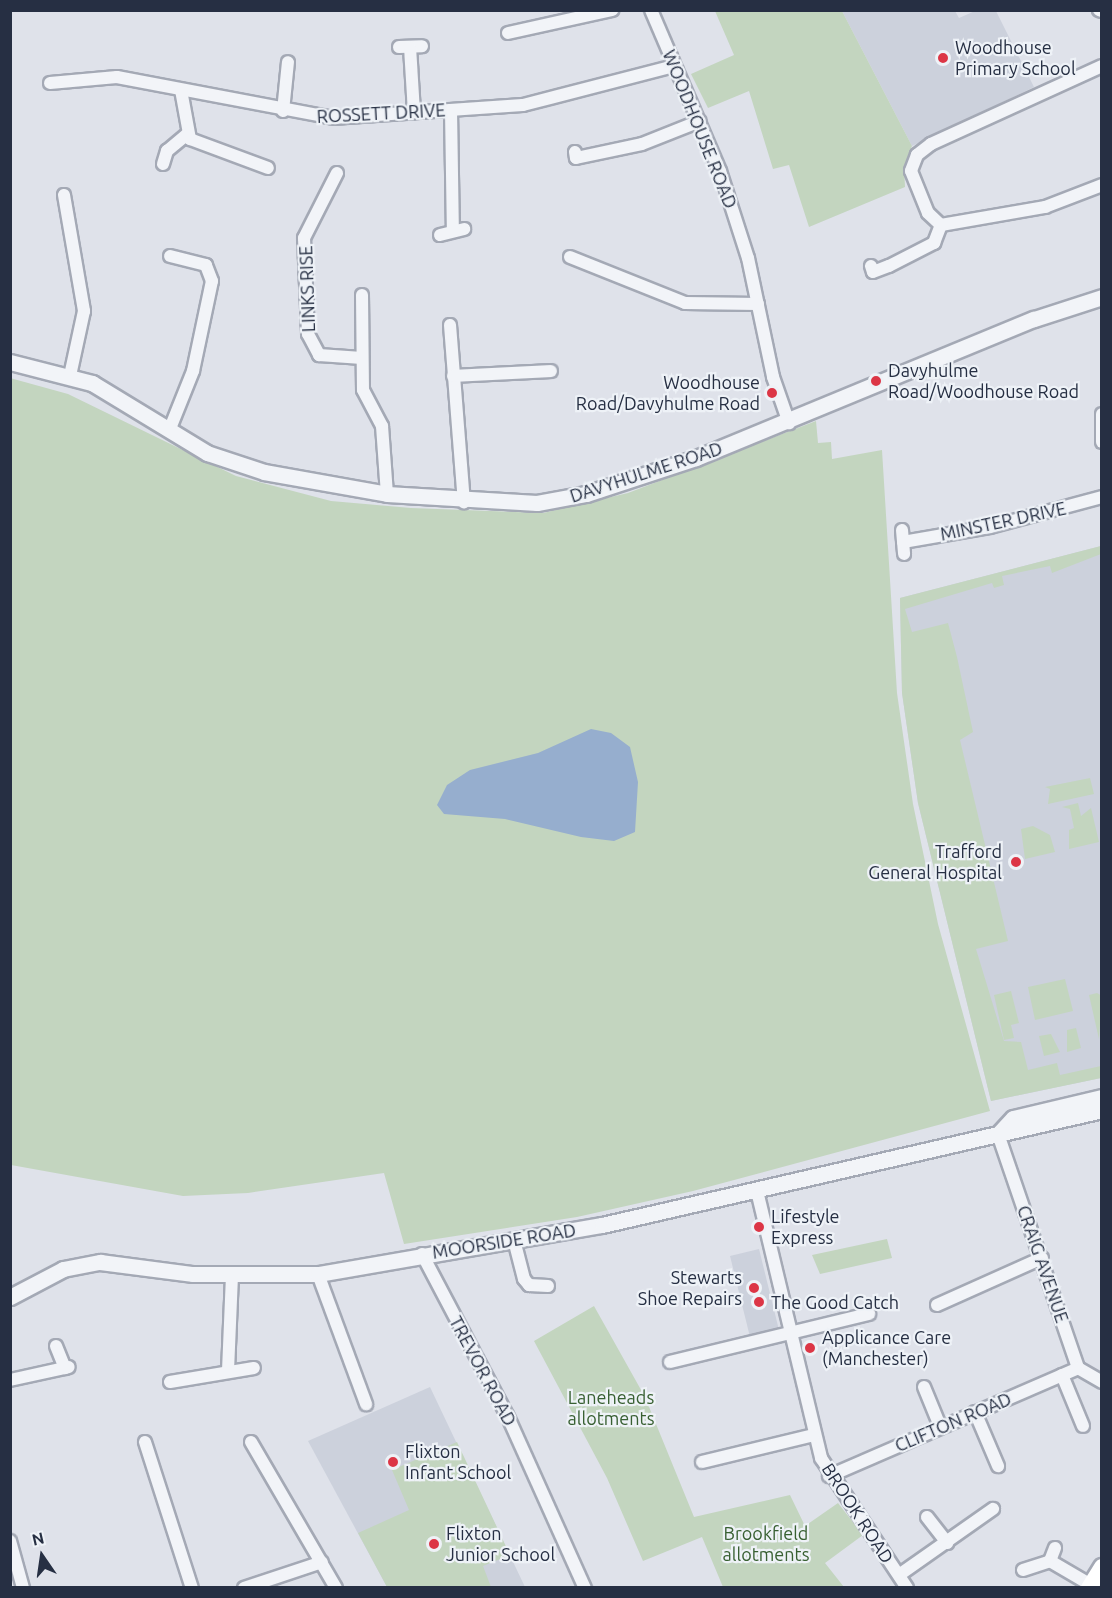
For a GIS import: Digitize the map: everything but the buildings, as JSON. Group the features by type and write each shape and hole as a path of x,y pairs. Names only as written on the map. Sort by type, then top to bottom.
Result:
{"main road":[{"path":"1090,1586 1101,1567"}],"street":[{"path":"508,33 612,10"},
{"name":"WOODHOUSE ROAD","path":"651,10 700,121 743,238 772,377 789,423"},
{"path":"410,47 414,112"},
{"path":"283,111 288,62"},
{"name":"ROSSETT DRIVE","path":"47,83 110,76 283,111 333,118 539,102 674,66"},
{"path":"941,225 928,213 913,179 913,163 923,149 1101,66"},
{"path":"181,90 187,134 205,149 268,168"},
{"path":"440,235 458,230 451,110"},
{"path":"575,152 576,158 642,144 700,121"},
{"path":"163,164 167,151 187,134"},
{"name":"LINKS RISE","path":"337,182 304,238 309,342 319,355 362,358"},
{"path":"941,225 1045,207 1101,186"},
{"path":"64,195 84,311 70,376"},
{"path":"871,266 873,272 934,243 941,225"},
{"path":"169,431 193,371 212,281 206,266 170,256"},
{"path":"570,257 685,303 758,304"},
{"path":"362,295 363,390 384,438 387,494"},
{"name":"DAVYHULME ROAD","path":"10,362 70,376 109,391 169,431 231,463 387,494 464,502 537,502 586,494 789,423 1034,319 1101,297"},
{"path":"450,325 464,502"},
{"path":"453,376 552,371"},
{"path":"1101,414 1101,442"},
{"name":"MINSTER DRIVE","path":"903,542 990,527 1101,497"},
{"name":"MOORSIDE ROAD","path":"10,1297 63,1269 100,1262 232,1275 318,1274 422,1254 514,1240 757,1191 998,1134 1100,1106"},
{"name":"CRAIG AVENUE","path":"998,1134 1078,1368"},
{"name":"BROOK ROAD","path":"757,1191 814,1435 829,1476 907,1587"},
{"path":"514,1240 524,1279 529,1285 548,1286"},
{"name":"TREVOR ROAD","path":"422,1254 508,1416 585,1587"},
{"path":"937,1305 1042,1258"},
{"path":"318,1274 366,1404"},
{"path":"228,1371 232,1275"},
{"path":"670,1362 868,1314"},
{"path":"10,1380 67,1368 56,1346"},
{"path":"170,1382 254,1368"},
{"path":"1078,1368 1101,1382"},
{"name":"CLIFTON ROAD","path":"829,1476 1078,1368"},
{"path":"1062,1375 1083,1426"},
{"path":"924,1387 940,1426"},
{"path":"975,1412 998,1466"},
{"path":"702,1462 814,1435"},
{"path":"145,1442 192,1587"},
{"path":"251,1442 336,1587"},
{"path":"899,1575 993,1509"},
{"path":"927,1517 947,1543"},
{"path":"10,1541 23,1587"},
{"path":"1050,1561 1055,1548"},
{"path":"1023,1570 1050,1561"},
{"path":"1050,1561 1090,1586"},
{"path":"244,1587 322,1562"}],"shaded area":[{"name":"Woodhouse Primary School","path":"842,11 955,11 959,18 975,11 996,11 1034,87 912,146"},
{"name":"Trafford General Hospital","path":"1101,546 1101,1078 991,1101 918,803 902,693 900,598"},
{"path":"759,1249 779,1330 750,1337 730,1256"},
{"path":"430,1387 525,1587 387,1587 308,1441"}],"green space":[{"path":"715,11 842,11 912,146 904,166 905,187 809,227 789,165 773,169 749,91 708,108 691,74 734,55"},
{"path":"10,378 68,394 236,476 331,501 411,508 543,513 628,493 816,421 818,443 831,442 832,459 882,450 897,693 913,804 938,924 990,1111 693,1191 577,1217 404,1244 384,1173 248,1193 183,1196 11,1165"},
{"path":"1101,546 1101,554 1052,573 1050,566 1002,576 1004,585 994,588 992,583 905,609 912,632 948,623 957,657 973,732 960,740 1008,941 976,949 1004,1041 1021,1042 1028,1070 1057,1063 1060,1075 1101,1066 1101,1078 991,1101 918,803 902,693 900,598"},
{"path":"1090,778 1094,794 1048,804 1050,789 1045,787"},
{"path":"1078,803 1081,816 1091,808 1099,842 1069,849 1069,830 1074,828 1070,809 1062,807"},
{"path":"1033,826 1050,835 1055,852 1025,859 1021,829"},
{"path":"1065,979 1073,1011 1035,1020 1028,987"},
{"path":"1011,991 1019,1023 1011,1025 1014,1038 1004,1040 994,995"},
{"path":"1097,993 1102,996 1099,1039 1089,995"},
{"path":"1076,1028 1081,1048 1067,1052 1067,1030"},
{"path":"1051,1034 1060,1052 1044,1056 1039,1036"},
{"path":"887,1239 892,1258 820,1274 812,1255"},
{"name":"Laneheads allotments","path":"594,1306 645,1397 694,1517 790,1495 805,1526 838,1503 863,1535 825,1563 844,1587 723,1587 702,1537 643,1561 607,1478 534,1341"},
{"name":"Flixton Junior School","path":"457,1442 510,1555 483,1566 491,1587 387,1587 358,1533 409,1510 392,1470"}],"water":[{"path":"591,729 611,733 630,747 638,782 635,832 614,841 581,837 505,819 444,814 437,805 447,785 470,770 538,753"}],"place":[{"name":"Woodhouse Primary School","path":"943,58"},
{"name":"Davyhulme Road/Woodhouse Road","path":"876,381"},
{"name":"Woodhouse Road/Davyhulme Road","path":"772,393"},
{"name":"Trafford General Hospital","path":"1016,862"},
{"name":"Lifestyle Express","path":"759,1227"},
{"name":"Stewarts Shoe Repairs","path":"754,1288"},
{"name":"The Good Catch","path":"759,1302"},
{"name":"Applicance Care (Manchester)","path":"810,1348"},
{"name":"Flixton Infant School","path":"393,1462"},
{"name":"Flixton Junior School","path":"434,1544"}],"park label":[{"name":"Brookfield allotments","path":"766,1544"}]}
